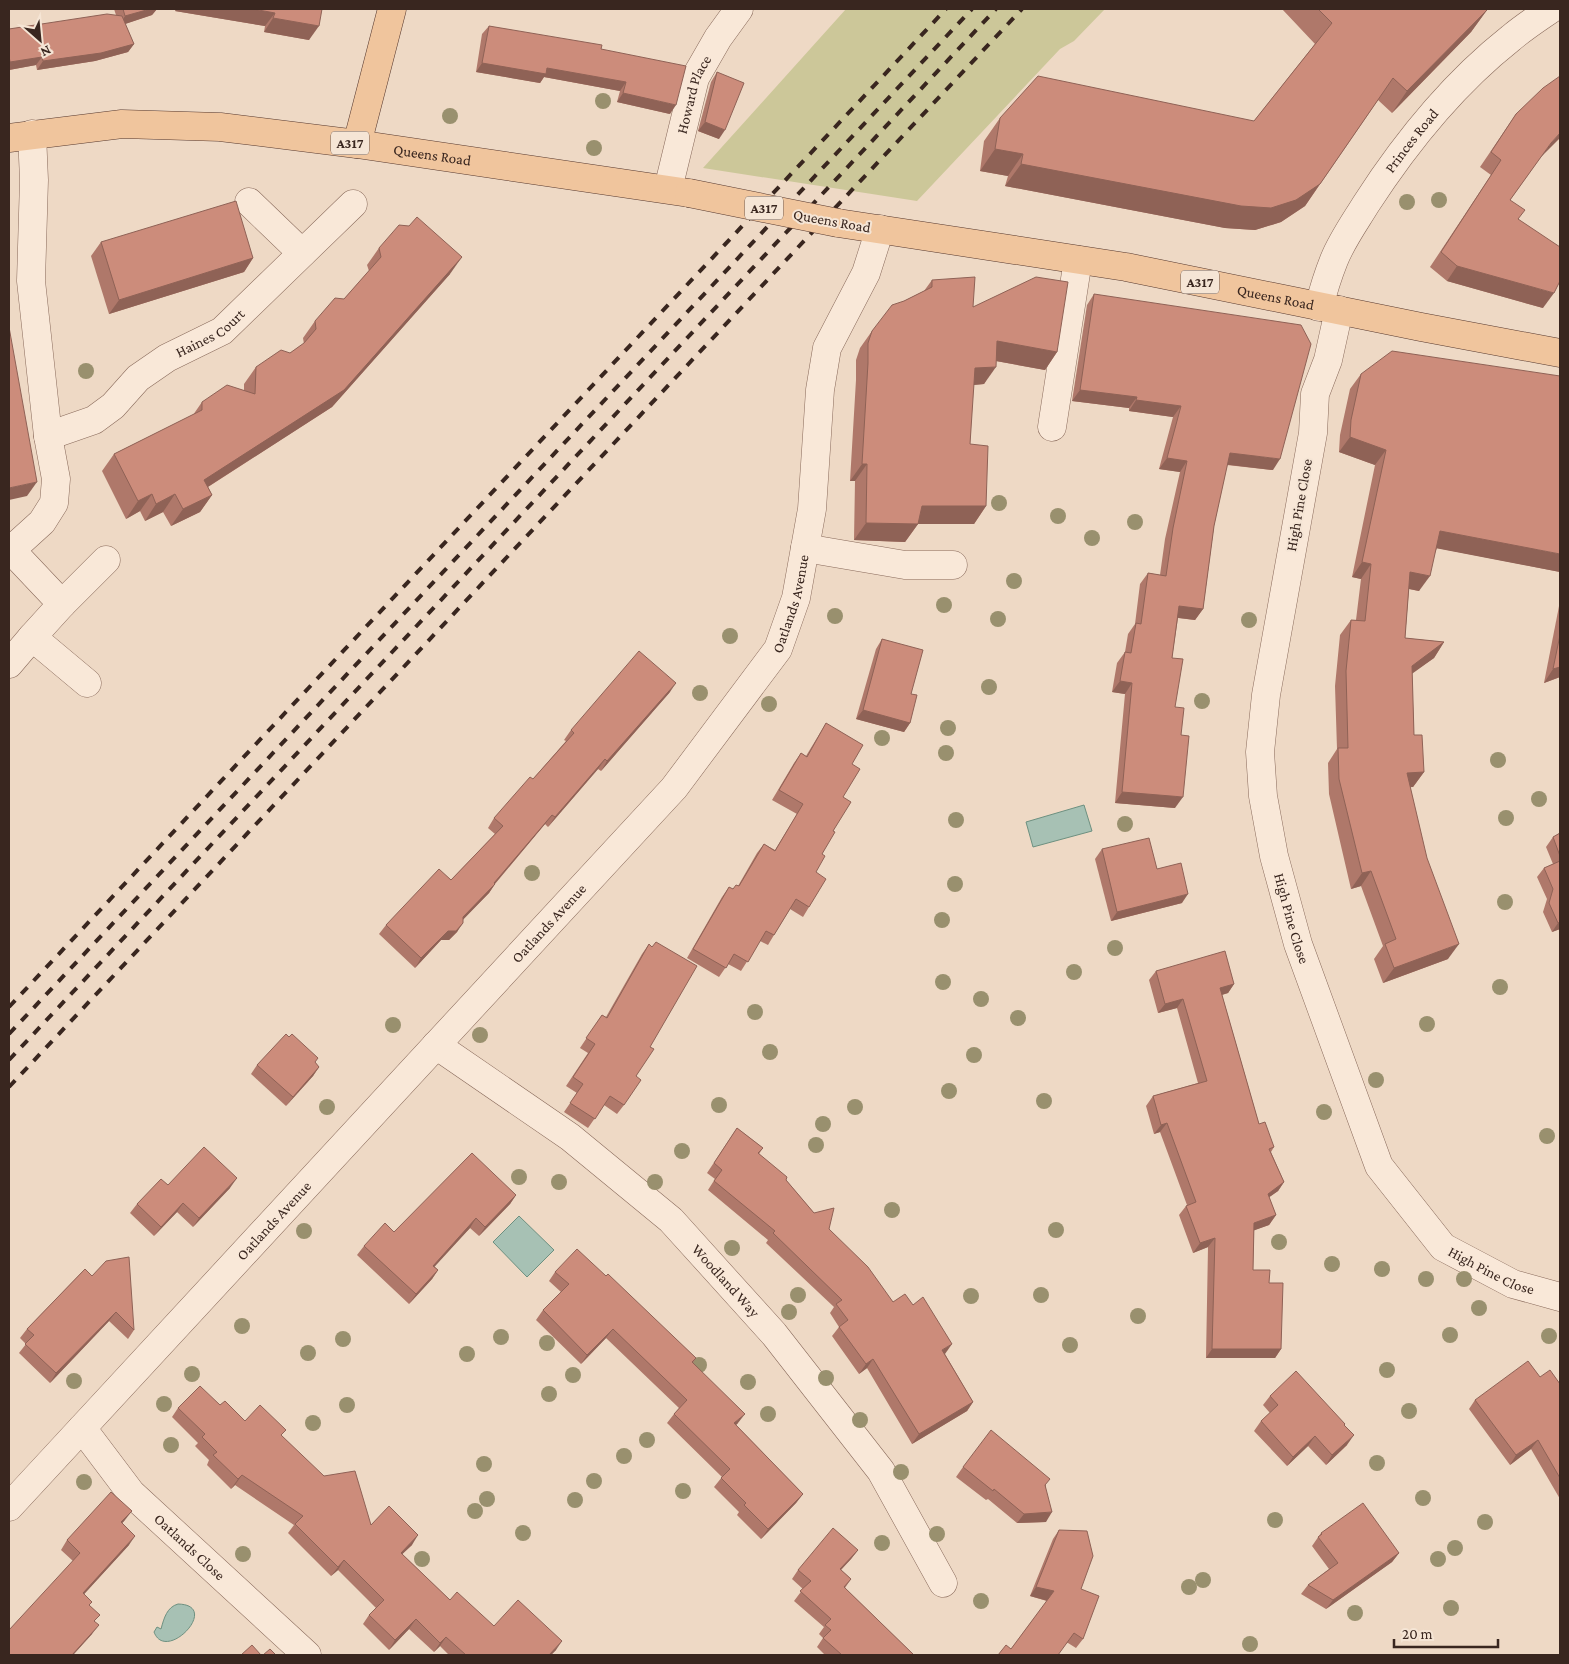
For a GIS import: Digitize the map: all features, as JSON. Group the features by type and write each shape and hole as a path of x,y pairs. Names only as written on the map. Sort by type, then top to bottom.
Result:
{"main road":[{"path":"357,144 392,9"},
{"name":"Queens Road","path":"20,136 122,124 220,127 357,144 678,191 838,223 1126,267 1421,327 1560,353"}],"street":[{"name":"Howard Place","path":"678,191 695,78 718,38 739,9"},
{"path":"1552,9 1560,20"},
{"name":"Princes Road","path":"1329,308 1325,284 1335,258 1384,176 1410,140 1479,65 1511,37 1552,9"},
{"path":"20,136 34,180 31,281 48,436 56,479 54,503 42,522 10,551 62,604"},
{"path":"249,202 302,253"},
{"name":"Haines Court","path":"48,436 94,420 113,406 138,378 167,358 222,330 353,204"},
{"name":"Oatlands Avenue","path":"9,1507 674,788 773,656 778,648 796,598 812,509 820,390 827,348 866,272 880,229"},
{"path":"1052,426 1078,260"},
{"name":"High Pine Close","path":"1329,308 1328,360 1315,394 1313,433 1266,695 1260,752 1263,796 1274,856 1298,944 1379,1166 1444,1246 1513,1284 1560,1297"},
{"path":"805,548 905,565 953,566"},
{"path":"9,664 62,604 106,560"},
{"path":"32,637 87,683"},
{"name":"Woodland Way","path":"436,1045 570,1137 671,1220 774,1334 881,1471 943,1583"},
{"name":"Oatlands Close","path":"82,1428 131,1493 307,1655"}],"shaded area":[{"path":"846,9 1105,9 1074,41 1060,49 917,201 703,168"},
{"path":"1084,805 1092,831 1033,847 1026,822"},
{"path":"519,1216 554,1250 527,1277 493,1242"},
{"path":"178,1604 190,1607 195,1613 193,1622 178,1637 169,1641 160,1640 154,1632 157,1627 161,1629 169,1610"}],"building":[{"path":"123,9 150,9 125,16"},
{"path":"253,9 322,9 319,26 273,18 275,13"},
{"path":"1318,9 1487,10 1407,91 1393,78 1320,184 1296,200 1271,208 1241,206 1021,164 1023,154 995,149 1000,118 1038,76 1254,121 1332,23"},
{"path":"107,14 122,16 134,44 101,53 43,61 42,57 10,62 9,29"},
{"path":"489,26 602,45 601,49 686,66 676,105 623,93 626,82 547,68 546,74 482,63"},
{"path":"717,72 744,83 725,130 705,122"},
{"path":"1560,76 1560,133 1510,200 1525,210 1518,219 1560,247 1560,281 1554,293 1457,266 1441,252 1501,160 1491,152 1516,114 1543,88"},
{"path":"236,201 253,258 119,300 101,242"},
{"path":"417,217 462,257 344,390 204,480 212,495 183,509 175,494 156,504 152,494 138,501 114,454 202,410 202,402 227,385 255,394 256,367 281,350 290,353 304,343 316,329 315,321 335,298 344,299 381,257 379,248 399,225 409,226"},
{"path":"975,277 973,307 1036,277 1068,282 1057,352 997,341 996,367 975,368 970,444 988,446 986,506 922,506 918,524 866,523 867,464 862,464 868,343 872,331 892,305 932,287 932,280"},
{"path":"1094,294 1301,325 1311,344 1280,459 1230,453 1214,526 1203,609 1179,606 1172,658 1183,659 1175,707 1184,708 1181,735 1189,736 1183,797 1122,792 1132,683 1120,681 1125,652 1131,653 1136,623 1141,624 1148,573 1166,576 1173,528 1187,461 1167,458 1181,406 1136,400 1137,397 1080,390"},
{"path":"9,327 37,482 9,488"},
{"path":"1392,351 1560,376 1560,554 1440,531 1430,576 1410,572 1405,638 1444,642 1412,666 1414,735 1422,735 1424,772 1407,773 1427,858 1459,944 1394,968 1385,944 1396,939 1371,871 1362,873 1339,779 1338,748 1348,748 1346,671 1351,620 1365,621 1371,564 1362,562 1386,450 1350,437 1351,420 1361,374"},
{"path":"1560,635 1560,667 1553,669"},
{"path":"882,639 923,650 911,694 917,695 910,723 863,710"},
{"path":"639,651 676,683 607,761 605,759 555,817 552,815 495,884 463,917 463,923 456,931 448,931 421,958 386,925 439,869 451,880 503,826 494,818 530,777 533,779 574,733 571,730"},
{"path":"826,723 863,745 852,764 860,769 843,797 851,802 833,831 835,832 822,854 825,856 816,872 826,879 809,907 796,899 774,935 766,931 748,962 734,954 726,968 693,949 729,887 733,889 736,885 739,886 764,844 775,851 803,804 779,790 801,753 807,757"},
{"path":"1560,833 1560,856 1553,837"},
{"path":"1149,838 1157,869 1181,863 1188,894 1117,912 1102,849"},
{"path":"1560,861 1560,922 1558,923 1549,903 1553,889 1544,868"},
{"path":"656,942 697,966 650,1047 654,1049 636,1076 641,1080 624,1105 610,1096 595,1119 570,1103 583,1084 573,1077 595,1044 586,1038 602,1015 607,1018 649,944 652,947"},
{"path":"1225,951 1234,984 1220,988 1259,1124 1265,1122 1274,1147 1269,1149 1284,1182 1268,1194 1276,1215 1254,1223 1253,1270 1270,1270 1269,1283 1283,1283 1281,1349 1212,1349 1215,1238 1200,1243 1186,1206 1196,1202 1167,1123 1161,1125 1153,1096 1207,1081 1183,999 1165,1004 1156,971"},
{"path":"286,1034 289,1037 292,1034 318,1058 315,1062 319,1067 293,1097 257,1065"},
{"path":"737,1128 763,1148 758,1153 787,1177 786,1180 814,1213 834,1208 829,1229 868,1267 893,1302 905,1294 913,1305 923,1297 952,1344 942,1350 973,1402 919,1434 873,1359 866,1364 839,1327 848,1320 836,1304 842,1300 773,1233 775,1231 714,1181 722,1170 714,1163"},
{"path":"204,1147 237,1178 199,1218 183,1203 161,1227 137,1204 161,1179 168,1185"},
{"path":"472,1153 516,1195 485,1227 476,1218 433,1266 438,1270 416,1294 364,1246 385,1223 394,1232"},
{"path":"577,1249 606,1276 608,1274 696,1358 692,1362 745,1414 734,1423 803,1494 768,1529 721,1478 730,1469 674,1414 687,1400 613,1329 587,1355 543,1310 569,1284 555,1272"},
{"path":"129,1257 134,1330 116,1312 56,1373 25,1344 34,1335 27,1329 85,1269 92,1276 106,1261"},
{"path":"1528,1361 1540,1377 1550,1370 1560,1384 1560,1478 1538,1440 1516,1455 1475,1400"},
{"path":"1296,1371 1354,1435 1332,1455 1315,1436 1293,1457 1261,1421 1278,1405 1270,1396"},
{"path":"200,1386 220,1405 225,1401 245,1421 260,1405 286,1430 281,1435 324,1476 355,1471 371,1525 389,1506 418,1535 401,1553 450,1600 457,1592 494,1626 518,1600 562,1641 549,1655 466,1655 446,1637 440,1643 416,1619 395,1640 369,1615 384,1600 344,1560 338,1567 295,1524 303,1516 242,1475 238,1479 213,1455 217,1452 202,1437 205,1434 178,1408"},
{"path":"991,1430 1050,1479 1045,1485 1052,1512 1024,1514 963,1467"},
{"path":"111,1492 132,1511 121,1522 135,1536 83,1593 92,1602 89,1605 100,1615 94,1621 99,1625 72,1655 9,1655 9,1630 80,1553 67,1540"},
{"path":"1363,1503 1399,1553 1333,1600 1308,1585 1338,1563 1318,1537"},
{"path":"833,1528 858,1550 840,1569 851,1579 844,1587 914,1655 842,1655 823,1638 831,1630 825,1625 831,1619 800,1591 811,1581 798,1570"},
{"path":"1059,1530 1087,1531 1093,1556 1081,1589 1099,1596 1083,1639 1074,1633 1058,1655 998,1655 1006,1645 1011,1649 1054,1591 1036,1587"},
{"path":"252,1645 261,1655 241,1655"},
{"path":"270,1649 276,1655 263,1655"}],"railway":[{"path":"9,1007 946,9"},
{"path":"9,1034 972,9"},
{"path":"9,1060 996,9"},
{"path":"9,1087 1022,9"}]}
